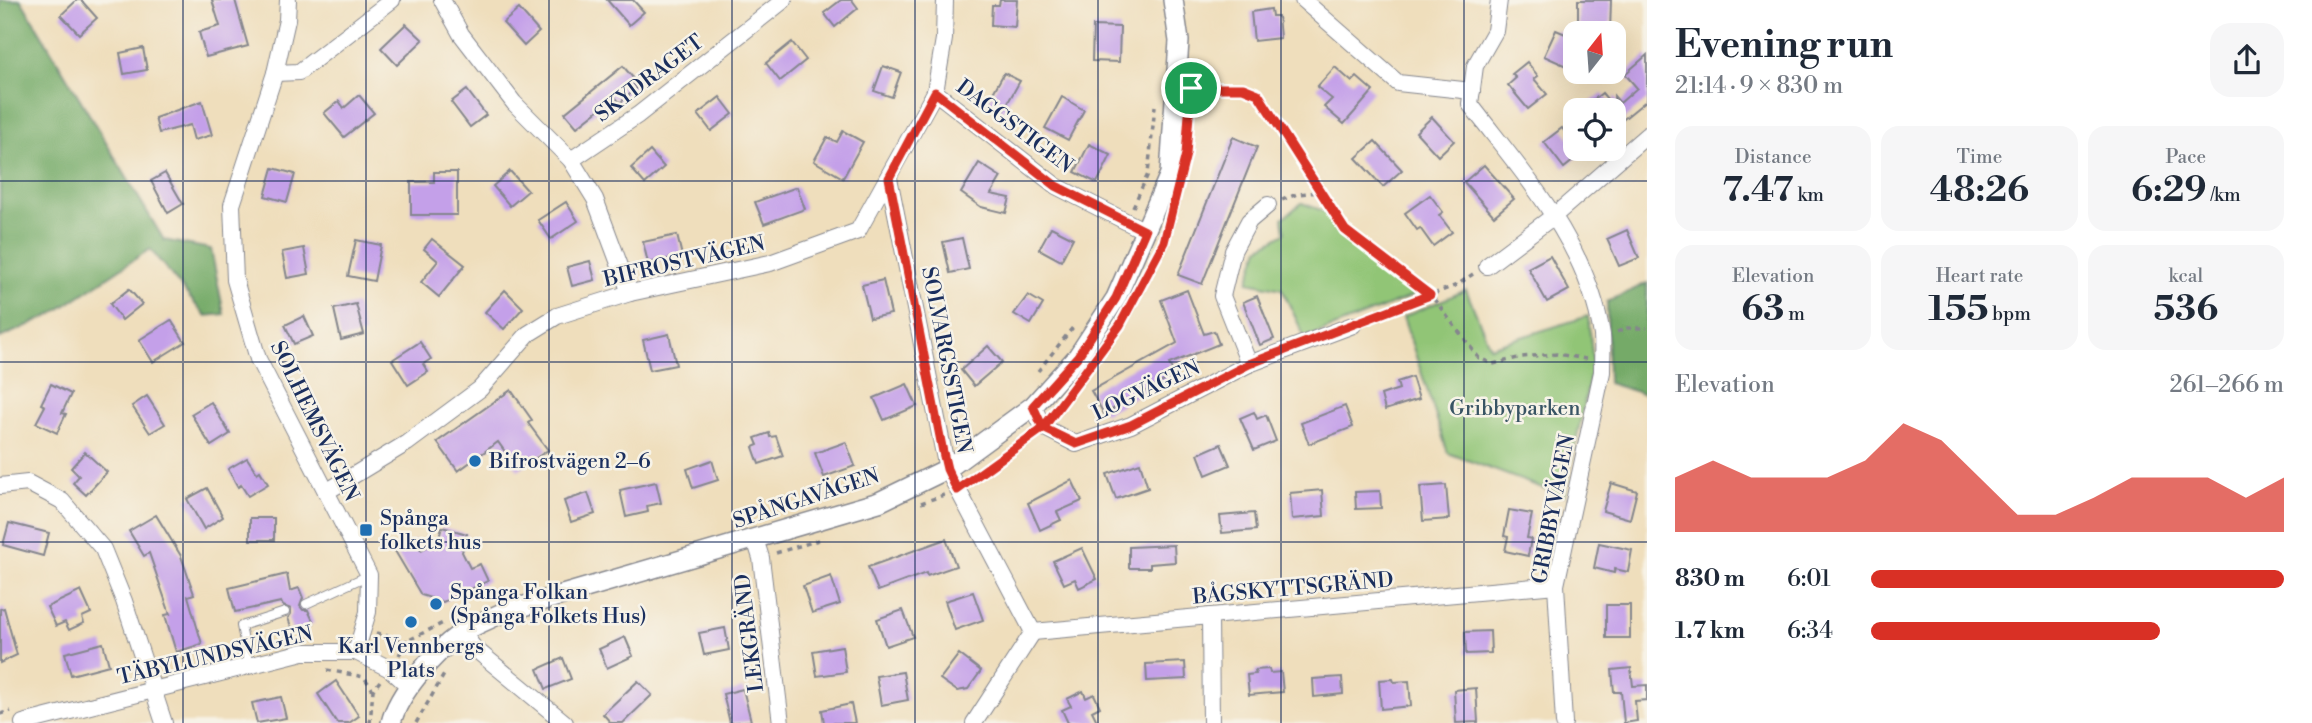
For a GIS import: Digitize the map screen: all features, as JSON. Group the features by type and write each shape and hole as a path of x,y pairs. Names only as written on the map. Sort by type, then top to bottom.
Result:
{"street":[{"name":"SOLHEMSVÄGEN","path":"288,0 288,20 275,73 232,205 235,280 258,359 369,575 368,612 356,652"},
{"path":"275,73 299,72 392,0"},
{"path":"442,0 461,34 514,103 571,160 595,199 630,293"},
{"name":"SKYDRAGET","path":"571,160 638,115 784,0"},
{"name":"BIFROSTVÄGEN","path":"326,492 407,443 480,389 527,334 557,316 630,293 770,263 858,231 935,92 944,39 945,0"},
{"name":"SPÅNGAVÄGEN","path":"391,723 394,712 409,686 449,643 455,627 879,502 947,469 1033,406 1078,356 1116,298 1170,174 1179,41 1173,0"},
{"path":"1303,0 1398,83 1472,91 1475,66 1495,32 1499,0"},
{"name":"GRIBBYVÄGEN","path":"1472,91 1470,104 1555,215 1584,270 1602,337 1602,372 1556,585 1564,723"},
{"name":"DAGGSTIGEN","path":"935,92 1056,186 1145,231"},
{"path":"1487,265 1555,215 1647,135"},
{"name":"SOLVARGSSTIGEN","path":"889,178 947,469 1033,632"},
{"path":"1249,364 1222,296 1233,251 1249,221 1268,205"},
{"name":"LOGVÄGEN","path":"1043,428 1076,444 1131,425 1249,364 1353,325"},
{"path":"1033,406 1043,428"},
{"path":"0,486 28,483 62,500 103,549 124,601 164,723"},
{"name":"LEKGRÄND","path":"755,539 761,558 780,723"},
{"name":"BÅGSKYTTSGRÄND","path":"1033,632 1556,585"},
{"path":"1210,616 1211,723"},
{"path":"455,627 474,648 565,723"},
{"path":"974,723 1033,632"},
{"name":"TÄBYLUNDSVÄGEN","path":"23,723 303,652 356,652 390,669 409,686"}],"lane":[{"path":"306,604 369,575"},
{"path":"249,666 241,626 285,612"}],"path":[{"path":"1191,88 1243,88 1258,94 1345,230 1430,295 1479,358 1493,364 1522,357 1557,354 1602,362"},
{"path":"1127,221 1148,174 1156,94"},
{"path":"1268,205 1297,194 1321,192"},
{"path":"1152,265 1164,242 1171,217"},
{"path":"1353,325 1457,285 1487,265"},
{"path":"1031,379 1074,326"},
{"path":"1602,337 1627,328 1647,328"},
{"path":"919,504 957,490 1043,428"},
{"path":"761,558 829,537"},
{"path":"370,723 373,690 407,641 455,627"},
{"path":"324,669 364,677 373,690"},
{"path":"416,723 446,671"}],"green space":[{"path":"0,0 21,0 164,240 211,249 224,314 205,316 150,249 51,315 0,338"},
{"path":"1302,203 1329,213 1341,235 1414,287 1413,296 1305,338 1282,289 1248,282 1259,248 1285,233 1283,218"},
{"path":"1647,283 1647,395 1608,383 1607,302"},
{"name":"Gribbyparken","path":"1466,290 1490,347 1588,316 1593,363 1564,496 1448,453 1403,317"}],"building":[{"path":"77,0 81,0 97,18 79,34 61,15"},
{"path":"212,0 235,0 248,46 206,57 199,32 220,26"},
{"path":"607,0 633,0 644,12 629,25"},
{"path":"841,0 852,0 858,8 835,27 824,13"},
{"path":"1000,0 1017,0 1015,27 991,25 992,5 999,5"},
{"path":"1578,0 1611,0 1610,21 1578,21"},
{"path":"519,9 539,32 524,46 503,23"},
{"path":"1271,9 1272,16 1278,16 1280,38 1254,41 1251,12"},
{"path":"406,24 423,40 397,65 381,48"},
{"path":"1093,26 1120,27 1119,62 1092,61"},
{"path":"1556,30 1563,33 1563,65 1544,56"},
{"path":"792,42 806,60 780,81 766,63"},
{"path":"143,48 147,70 124,74 120,53"},
{"path":"1647,55 1647,100 1626,117 1626,98 1637,88 1626,73"},
{"path":"1527,62 1538,76 1534,79 1547,94 1528,109 1508,85 1516,78 1512,74"},
{"path":"623,66 634,79 631,81 637,88 620,103 615,97 577,127 565,113"},
{"path":"883,66 901,72 892,97 874,91"},
{"path":"1335,67 1352,82 1357,77 1373,91 1344,124 1324,107 1332,99 1317,87"},
{"path":"1004,73 1020,81 1003,111 988,102"},
{"path":"467,90 486,115 470,127 451,102"},
{"path":"359,95 374,113 344,137 324,113 339,101 344,108"},
{"path":"720,97 733,114 711,131 698,114"},
{"path":"1062,97 1084,110 1068,140 1045,128"},
{"path":"202,101 212,135 194,140 190,125 159,133 155,118"},
{"path":"1432,117 1454,141 1438,156 1416,132"},
{"path":"1562,128 1563,161 1573,161 1564,168 1544,142"},
{"path":"843,131 863,142 843,178 814,161 827,137 837,142"},
{"path":"1233,137 1257,147 1202,284 1178,275"},
{"path":"1375,141 1402,170 1383,187 1356,158"},
{"path":"1089,144 1111,155 1097,183 1075,172"},
{"path":"650,151 664,167 645,184 631,168"},
{"path":"979,163 1001,177 991,194 1010,198 1006,213 981,207 961,193"},
{"path":"1484,165 1514,199 1494,216 1464,182"},
{"path":"273,168 295,174 287,202 265,196"},
{"path":"510,171 528,191 510,206 493,186"},
{"path":"434,172 457,172 457,215 411,215 411,182 434,182"},
{"path":"165,173 183,204 168,213 151,181"},
{"path":"797,187 805,209 764,224 755,202"},
{"path":"1430,195 1443,212 1439,215 1452,232 1433,246 1405,213"},
{"path":"566,202 578,221 551,239 538,220"},
{"path":"1051,227 1073,238 1061,261 1039,249"},
{"path":"1627,230 1639,258 1619,266 1607,239"},
{"path":"677,235 682,256 648,263 643,242"},
{"path":"962,238 969,269 950,273 943,242"},
{"path":"432,239 465,265 439,297 421,282 438,261 424,249"},
{"path":"356,240 381,245 374,281 348,276"},
{"path":"304,248 309,274 287,278 282,252"},
{"path":"1550,256 1569,290 1547,302 1528,268"},
{"path":"590,261 595,280 572,286 567,267"},
{"path":"883,280 891,314 870,318 862,285"},
{"path":"129,289 142,304 122,320 110,304"},
{"path":"505,290 523,308 504,329 485,312"},
{"path":"1187,290 1204,334 1214,331 1219,344 1169,364 1175,375 1104,414 1091,391 1177,343 1161,300"},
{"path":"1028,295 1043,304 1031,324 1014,314"},
{"path":"1257,296 1274,339 1260,345 1243,302"},
{"path":"356,304 364,334 341,340 334,309"},
{"path":"304,316 313,336 294,344 285,325"},
{"path":"171,320 185,342 153,362 139,340"},
{"path":"669,334 676,365 650,370 643,340"},
{"path":"420,342 431,359 423,364 428,372 408,385 392,360"},
{"path":"988,346 1002,362 974,386 961,370"},
{"path":"1412,377 1419,399 1385,410 1381,395 1399,389 1397,382"},
{"path":"51,384 71,394 57,433 36,423 45,406 41,404"},
{"path":"907,384 917,406 884,420 874,398"},
{"path":"511,390 532,420 528,423 548,450 518,470 498,442 458,471 437,442"},
{"path":"147,396 165,424 150,433 132,406"},
{"path":"211,402 230,434 211,446 191,414"},
{"path":"1345,406 1353,427 1309,444 1301,423"},
{"path":"1254,412 1257,419 1266,415 1276,441 1254,450 1240,418"},
{"path":"769,433 770,437 776,436 783,456 759,464 753,447 758,445 755,438"},
{"path":"846,442 855,466 824,477 815,453"},
{"path":"1221,444 1230,465 1206,475 1198,454"},
{"path":"85,452 107,472 86,495 73,483 79,476 71,468"},
{"path":"247,458 268,484 248,496 241,485 238,487 228,469"},
{"path":"712,460 718,480 693,488 687,469"},
{"path":"1140,463 1148,488 1116,499 1107,474"},
{"path":"1072,480 1082,501 1057,512 1061,520 1040,530 1028,503"},
{"path":"656,482 661,503 647,506 648,512 626,517 620,490"},
{"path":"1611,483 1637,491 1630,519 1603,511"},
{"path":"1446,485 1449,519 1423,521 1420,487"},
{"path":"207,488 223,517 204,529 187,499"},
{"path":"1322,490 1324,516 1292,519 1290,493"},
{"path":"1380,491 1381,508 1356,509 1355,492"},
{"path":"588,493 595,514 571,522 564,501"},
{"path":"1509,510 1532,514 1527,538 1531,539 1528,556 1505,551 1508,537 1504,536"},
{"path":"1254,513 1256,530 1222,533 1220,516"},
{"path":"156,515 181,556 194,594 188,596 202,644 176,652 165,615 170,614 149,553 144,556 129,531"},
{"path":"250,518 274,518 274,540 250,540"},
{"path":"9,523 49,533 43,556 3,545"},
{"path":"442,527 467,534 462,552 470,568 480,564 488,581 443,602 421,595 395,551 415,540 421,550 438,541"},
{"path":"946,539 956,566 927,576 926,573 878,591 868,567"},
{"path":"1599,543 1632,550 1628,572 1615,569 1614,573 1594,568"},
{"path":"1174,545 1175,562 1150,564 1150,568 1129,568 1129,547"},
{"path":"1082,548 1097,579 1079,588 1075,579 1064,584 1053,561"},
{"path":"287,574 290,591 299,588 303,598 300,606 303,610 308,610 314,623 293,632 288,618 291,609 283,606 281,602 235,612 229,588"},
{"path":"831,576 840,604 812,613 803,586"},
{"path":"81,591 91,613 82,617 84,623 69,630 65,622 56,626 47,607"},
{"path":"973,592 983,620 955,630 945,601"},
{"path":"1606,605 1630,605 1630,638 1606,638"},
{"path":"4,608 17,655 0,663 0,609"},
{"path":"903,610 913,637 886,646 877,619"},
{"path":"725,628 729,650 704,655 699,633"},
{"path":"1490,631 1491,653 1466,654 1465,632"},
{"path":"625,637 633,656 607,668 599,649"},
{"path":"103,643 109,665 71,675 65,653"},
{"path":"842,646 846,672 817,676 813,651"},
{"path":"959,654 981,671 968,689 957,691 940,679"},
{"path":"563,658 571,679 546,689 538,669"},
{"path":"1185,662 1186,679 1147,681 1146,664"},
{"path":"1631,668 1633,686 1647,685 1647,700 1635,701 1637,721 1624,723 1621,692 1614,692 1612,670"},
{"path":"1269,669 1270,673 1281,672 1283,692 1249,695 1247,675 1256,674 1255,670"},
{"path":"903,672 908,700 881,705 876,676"},
{"path":"1342,677 1343,694 1314,697 1313,679"},
{"path":"1393,679 1394,682 1409,681 1411,706 1381,709 1379,680"},
{"path":"336,681 359,716 349,723 337,723 318,694"},
{"path":"638,681 652,695 623,723 611,723 603,714"},
{"path":"1476,688 1478,722 1456,723 1454,690"},
{"path":"743,689 751,721 730,723 723,694"},
{"path":"1083,691 1086,698 1094,694 1100,707 1092,711 1098,723 1068,723 1062,710 1071,706 1067,699"},
{"path":"281,697 286,718 257,723 252,703"},
{"path":"851,704 855,723 824,723 822,710"}],"place":[{"name":"Bifrostvägen 2–6","path":"475,461"},
{"name":"Spånga folkets hus","path":"366,530"},
{"name":"Spånga Folkan (Spånga Folkets Hus)","path":"436,604"},
{"name":"Karl Vennbergs Plats","path":"411,622"}],"route":[{"path":"1191,88 1186,154 1164,242 1120,325 1043,428 957,490 947,469 943,452 889,178 935,92 1056,186 1145,231 1116,298 1078,356 1033,406 1043,428 1076,444 1131,425 1249,364 1430,295 1345,230 1258,94 1243,88 1191,88"}]}
